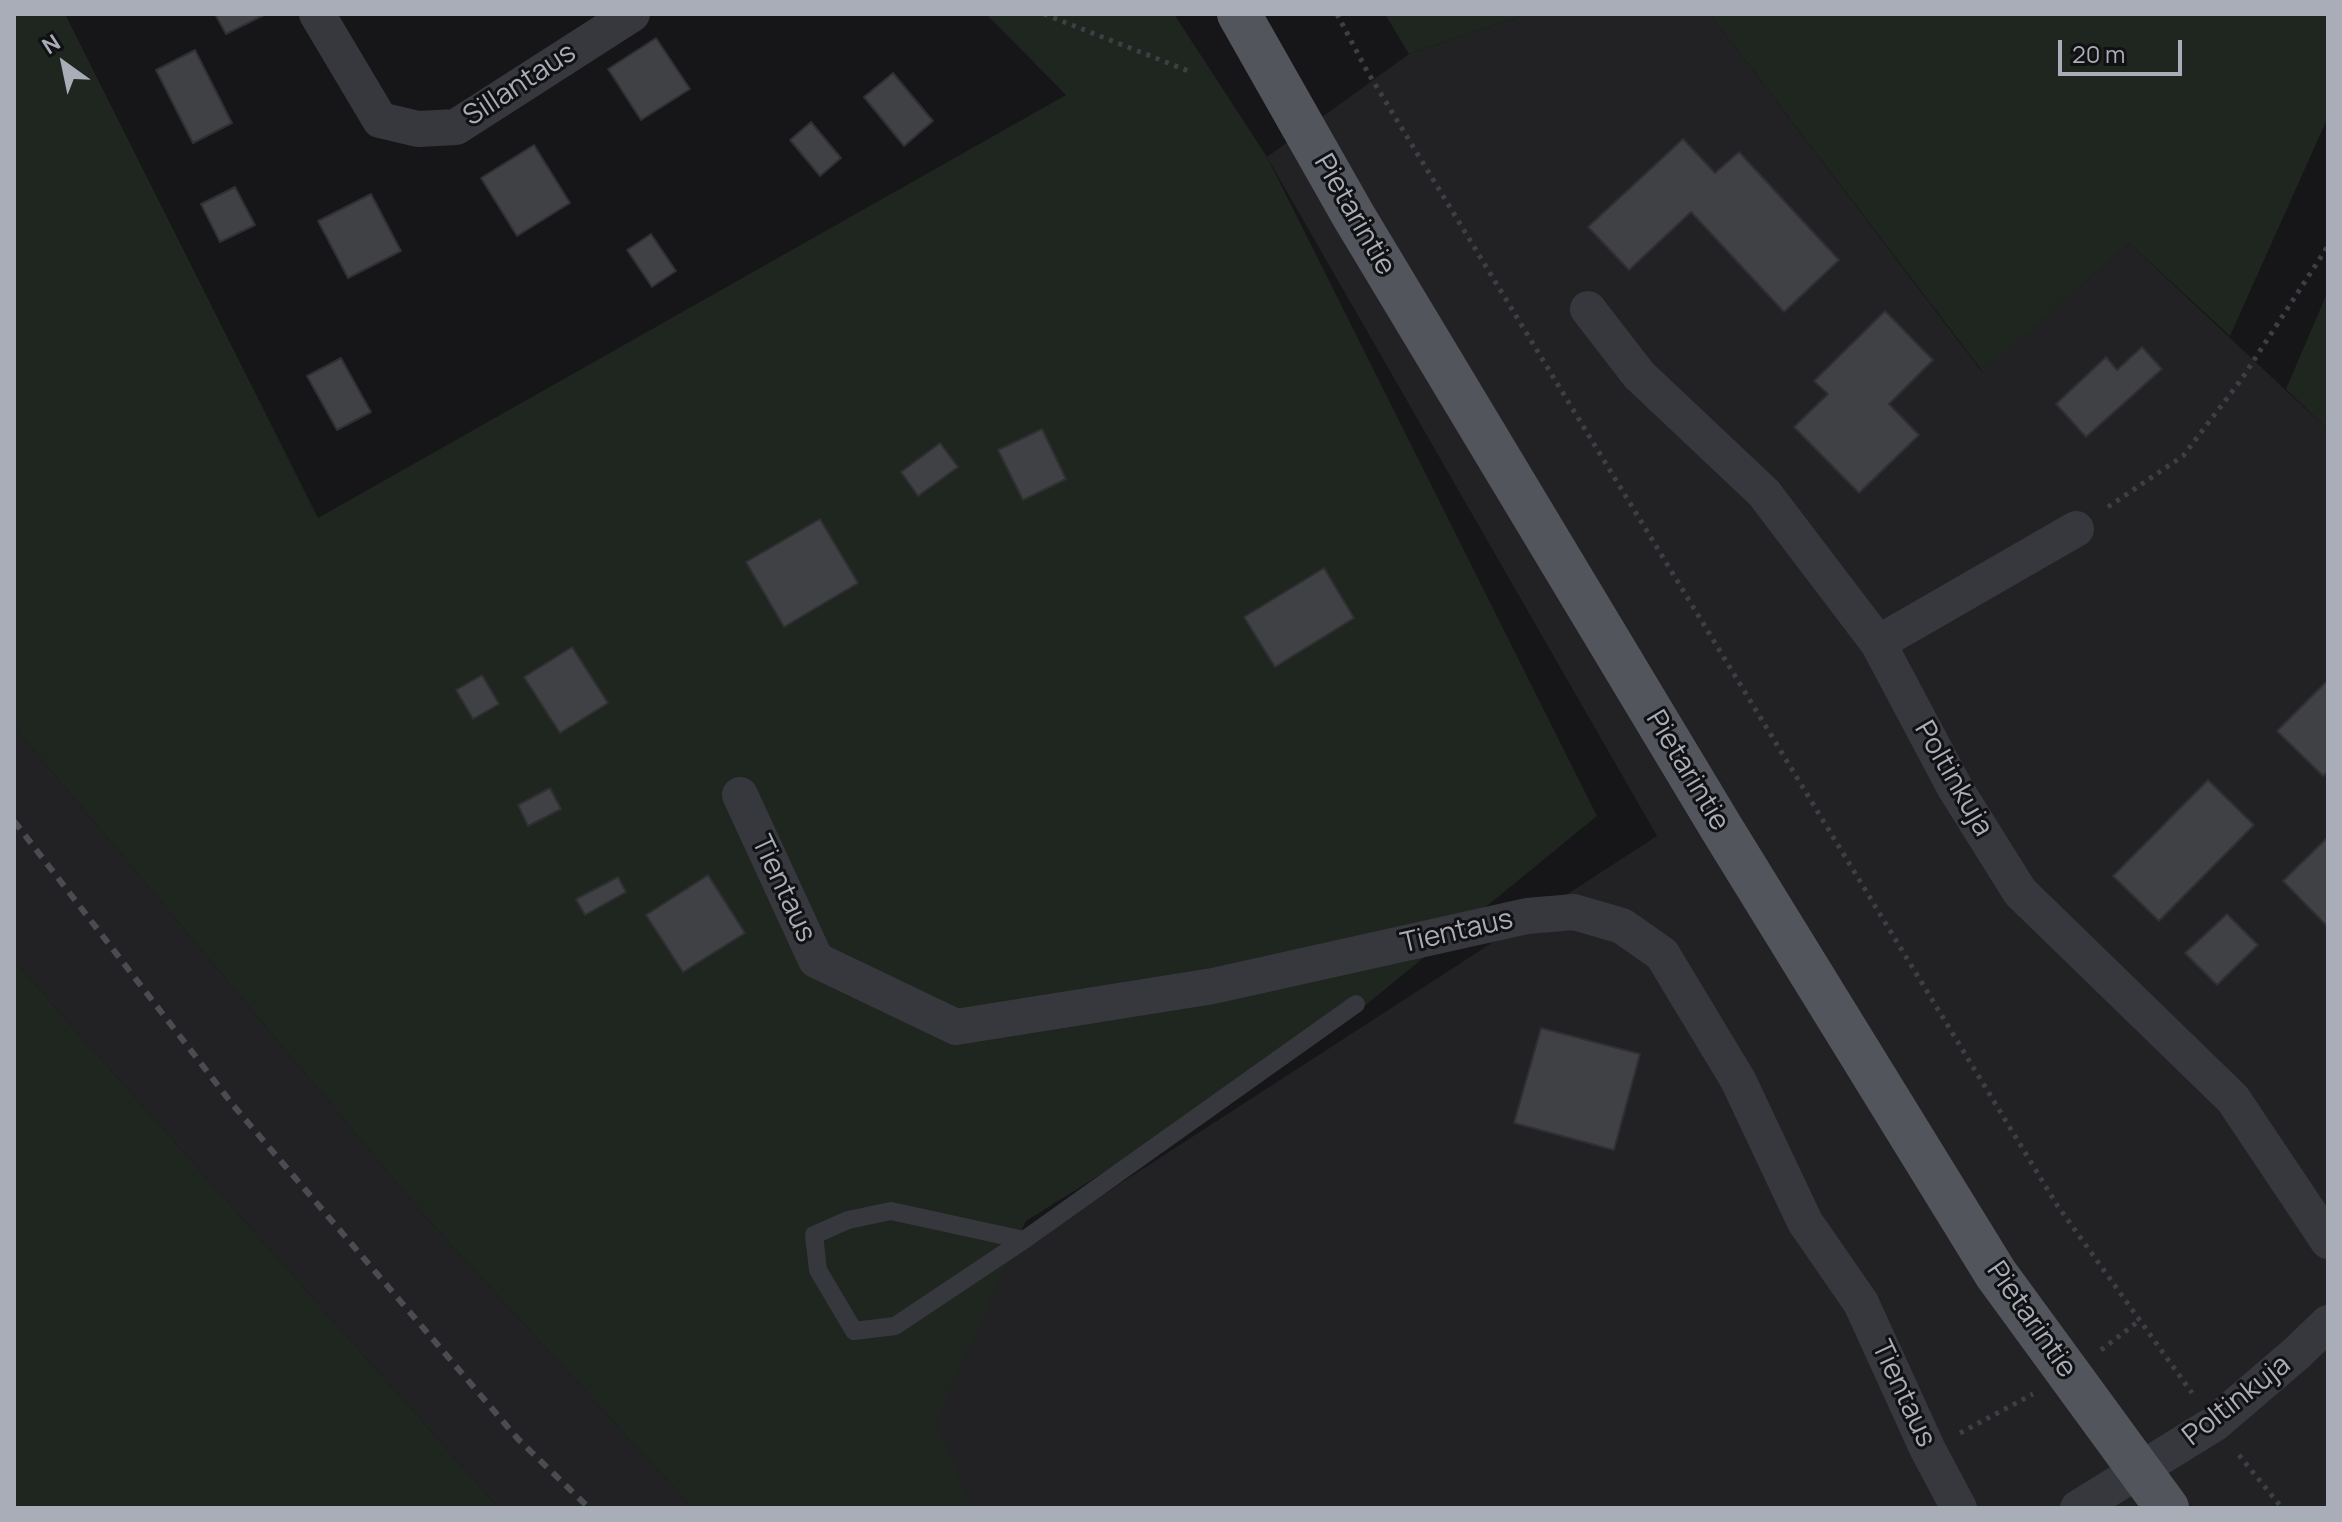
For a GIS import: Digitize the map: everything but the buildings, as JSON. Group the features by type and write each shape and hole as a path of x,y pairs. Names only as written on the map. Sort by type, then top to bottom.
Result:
{"main road":[{"name":"Pietarintie","path":"1239,14 1353,215 1730,843 1996,1274 2167,1508"}],"street":[{"name":"Sillantaus","path":"317,14 380,120 418,129 456,127 632,14"},
{"name":"Poltinkuja","path":"1588,309 1639,375 1764,493 1878,643 1955,788 2020,892 2233,1099 2328,1241"},
{"path":"1878,643 2076,529"},
{"name":"Tientaus","path":"740,795 816,960 956,1027 1213,986 1527,916 1574,912 1622,926 1662,954 1738,1080 1805,1222 1861,1303 1928,1450 1959,1508"},
{"name":"Poltinkuja","path":"2140,1472 2214,1424 2328,1323"},
{"path":"2078,1508 2140,1472"}],"lane":[{"path":"1024,1240 891,1211 848,1220 814,1235 818,1270 854,1331 895,1326 1024,1240 1356,1004"}],"path":[{"path":"1044,14 1191,72"},
{"path":"1337,14 1367,71 2057,1205 2214,1424 2282,1508"},
{"path":"2076,529 2183,456 2241,380 2328,246"}],"shaded area":[{"path":"14,14 65,14 318,518 1066,95 986,14 1174,14 1267,157 1597,816 1345,1022 1026,1221 935,1424 973,1508 693,1508 424,1215 23,737 14,722"},
{"path":"1385,14 1527,14 1409,54"},
{"path":"1527,14 1710,14 1982,372 2129,243 2328,430 2328,1508 940,1508 849,1359 1657,836 1267,157 1409,54"},
{"path":"1710,14 2328,14 2328,117 2230,336 2129,243 1983,372"},
{"path":"2328,291 2328,430 2286,389"},
{"path":"14,722 23,737 424,1215 693,1508 499,1508 14,961"},
{"path":"14,961 499,1508 14,1508"}],"railway":[{"path":"14,821 233,1105 518,1439 589,1508"}]}
